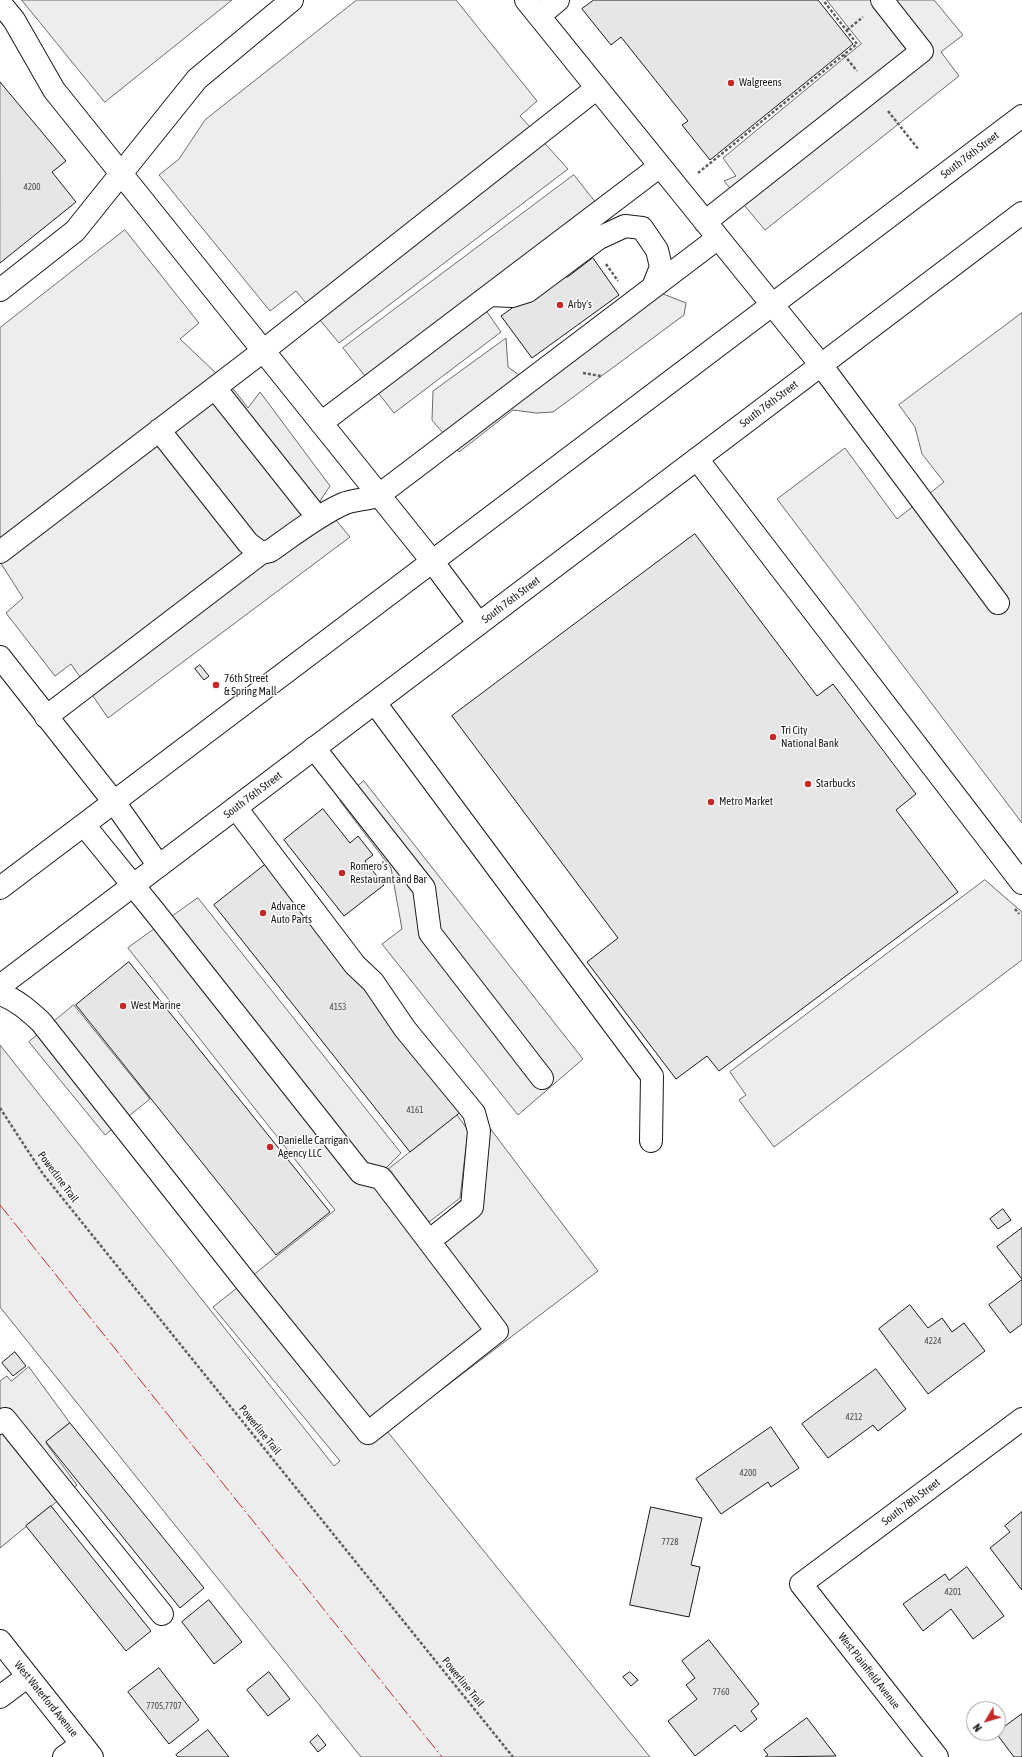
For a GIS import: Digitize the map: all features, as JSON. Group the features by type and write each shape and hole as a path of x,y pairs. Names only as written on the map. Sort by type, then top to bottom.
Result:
{"main road":[{"path":"0,290 76,231 197,79 292,0"},
{"path":"558,0 532,8 821,365 998,603"},
{"path":"46,717 261,553 270,551 318,518 345,503 369,499 379,495 653,287 711,230 922,51 882,0"},
{"path":"0,3 14,20 54,90 379,495 479,624"},
{"path":"0,552 263,351 597,88"},
{"name":"South 76th Street","path":"0,888 1022,116"},
{"path":"321,423 660,166"},
{"name":"South 76th Street","path":"0,986 1022,213"},
{"path":"490,295 512,296 528,291 599,238 625,226 642,228 657,250 661,267 653,287"},
{"path":"215,388 318,518"},
{"path":"159,430 248,543 261,553"},
{"path":"697,459 1022,883"},
{"path":"0,657 114,802 159,866"},
{"path":"375,703 652,1076 651,1142"},
{"path":"314,748 424,888 430,933 542,1078"},
{"path":"236,808 355,965 373,982 405,1029 474,1113 479,1131 472,1207 429,1241"},
{"path":"0,994 7,996 24,1007 41,1022 241,1276 368,1433 497,1331 381,1178 361,1172 84,825"},
{"path":"0,1423 5,1419 162,1614"},
{"name":"South 78th Street","path":"801,1584 1022,1419"},
{"name":"West Plainfield Avenue","path":"801,1584 937,1757"},
{"name":"West Waterford Avenue","path":"0,1641 87,1750"},
{"path":"0,1697 28,1676"},
{"path":"64,1757 87,1750"}],"path":[{"path":"678,189 858,44 823,0"},
{"path":"591,244 623,287"},
{"name":"Powerline Trail","path":"0,1108 43,1174 514,1757"}],"shaded area":[{"path":"22,0 232,0 105,102"},
{"path":"357,0 456,0 537,101 520,116 568,169 339,343 296,291 270,311 159,175 179,159 205,120"},
{"path":"827,0 934,0 963,35 941,52 959,76 765,230 724,181 736,176 723,158 861,44"},
{"path":"574,175 608,218 485,309 501,332 394,413 343,348"},
{"path":"125,230 199,323 180,339 235,391 248,408 260,392 330,486 320,501 350,537 108,718 71,664 55,676 6,613 23,598 0,562 0,328"},
{"path":"643,286 686,303 684,315 553,412 536,413 513,410 459,452 432,420 433,391 506,338 508,367 519,375 529,370"},
{"path":"1022,313 1022,823 777,499 845,448 897,519 944,482 922,454 915,427 899,405"},
{"path":"364,781 583,1059 518,1115 382,944 402,929 391,868 340,801"},
{"path":"985,880 1022,912 1022,960 774,1147 739,1100 746,1095 730,1072"},
{"path":"198,898 401,1153 383,1171 428,1228 467,1195 486,1123 598,1271 387,1431 650,1757 361,1757 0,1307 0,1045 334,1466 340,1461 213,1307 335,1210 128,948"},
{"path":"74,1005 150,1099 105,1135 29,1042"},
{"path":"457,1115 468,1130 460,1198 429,1222 389,1169"},
{"path":"29,1367 70,1423 46,1443 77,1485 0,1548 0,1381 7,1376 11,1381"}],"building":[{"name":"Walgreens","path":"594,0 818,0 853,44 710,160 682,125 688,121 621,37 611,45 582,9"},
{"path":"0,82 66,161 52,172 76,202 0,263"},
{"name":"Arby's","path":"593,258 619,295 532,358 501,316 559,274 567,277"},
{"name":"Metro Market","path":"695,534 817,696 833,684 916,794 896,810 958,892 719,1071 707,1056 676,1079 587,962 618,938 452,716"},
{"path":"200,665 209,676 204,680 195,669"},
{"name":"Romero’s Restaurant and Bar","path":"323,809 350,843 358,836 373,855 365,861 384,885 344,916 284,840"},
{"path":"266,864 462,1111 410,1152 214,905"},
{"path":"129,962 330,1212 276,1255 76,1005"},
{"path":"1003,1209 1011,1220 998,1229 990,1219"},
{"path":"1022,1228 1022,1279 997,1247"},
{"path":"1022,1280 1022,1324 1010,1333 989,1305"},
{"path":"910,1305 928,1328 942,1318 952,1332 964,1323 985,1351 928,1394 879,1329"},
{"path":"15,1352 26,1366 13,1376 2,1363"},
{"path":"876,1369 906,1409 878,1431 873,1425 828,1458 802,1424"},
{"path":"70,1423 204,1588 180,1608 46,1442"},
{"path":"771,1427 799,1468 771,1487 768,1482 721,1514 696,1479"},
{"path":"51,1506 151,1631 126,1651 26,1526"},
{"path":"651,1507 702,1518 691,1565 700,1567 689,1617 630,1605"},
{"path":"1022,1512 1022,1590 990,1548 1010,1532 1005,1526"},
{"path":"967,1567 1004,1616 973,1639 951,1609 923,1631 903,1604 945,1574 949,1580"},
{"path":"209,1600 242,1642 214,1664 182,1622"},
{"path":"709,1640 759,1704 751,1711 757,1719 741,1732 735,1725 695,1756 668,1721 697,1699 686,1685 695,1678 682,1661"},
{"path":"159,1668 199,1720 169,1744 128,1692"},
{"path":"269,1672 290,1699 268,1716 247,1690"},
{"path":"630,1672 638,1680 631,1686 623,1677"},
{"path":"1022,1714 1022,1757 1014,1757 1002,1741 1006,1741 1006,1726"},
{"path":"807,1718 836,1756 765,1757 768,1755 764,1750"},
{"path":"208,1730 229,1757 178,1757 176,1755"},
{"path":"318,1735 326,1745 318,1752 310,1742"}],"power":[{"path":"0,1205 442,1757"}],"place":[{"name":"Walgreens","path":"731,83"},
{"name":"Arby's","path":"560,305"},
{"name":"76th Street & Spring Mall","path":"216,685"},
{"name":"Tri City National Bank","path":"773,737"},
{"name":"Starbucks","path":"808,784"},
{"name":"Metro Market","path":"711,802"},
{"name":"Romero’s Restaurant and Bar","path":"342,873"},
{"name":"Advance Auto Parts","path":"263,913"},
{"name":"West Marine","path":"123,1006"},
{"name":"Danielle Carrigan Agency LLC","path":"270,1147"}]}
